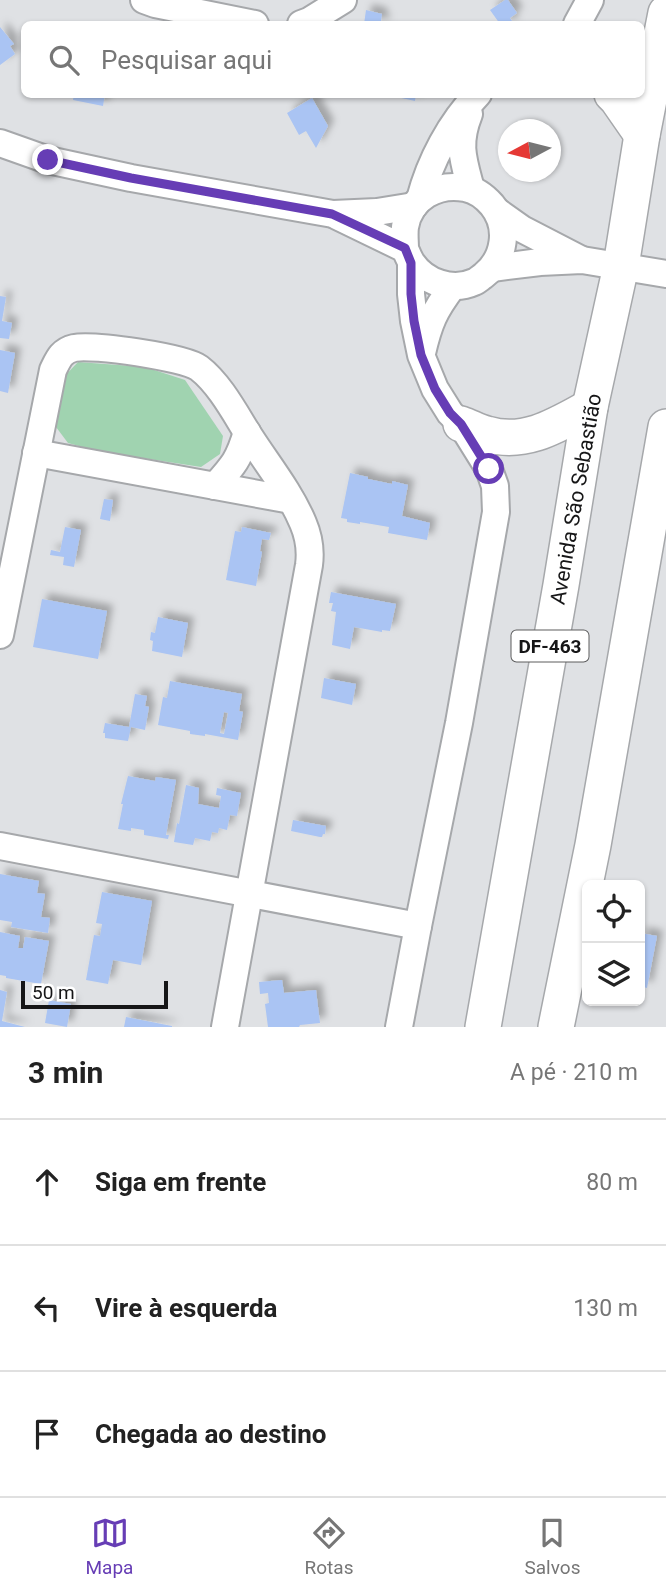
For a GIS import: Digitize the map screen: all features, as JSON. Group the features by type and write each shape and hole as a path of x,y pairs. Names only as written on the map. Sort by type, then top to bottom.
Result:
{"main road":[{"name":"Avenida São Sebastião","path":"483,1027 590,407 621,266 642,135 666,13"},
{"path":"615,98 642,135"},
{"path":"461,424 488,435 507,438 529,436 590,407"},
{"path":"556,1027 593,845 666,427"}],"street":[{"path":"144,0 240,21"},
{"path":"299,21 318,0"},
{"path":"309,21 342,0"},
{"path":"579,21 590,0"},
{"path":"400,1027 459,723 496,512 495,486 489,469 435,389 421,355 412,308 405,226 425,178 457,118 474,98"},
{"path":"471,189 463,157 462,137 476,98"},
{"path":"0,142 48,160 131,178 332,214 377,212 417,202 435,189 453,186 471,189 486,198 498,212 522,229 582,260"},
{"path":"0,161 48,160"},
{"path":"332,214 408,256 429,280 453,286 474,282 492,268 502,251 503,231 498,212"},
{"path":"492,268 582,260 666,274"},
{"path":"421,355 427,329 436,309 453,286"},
{"path":"0,635 53,370 61,355 72,348 88,347 165,356 197,367 209,378 291,500 308,537 310,552 225,1027"},
{"path":"215,486 241,454 247,432"},
{"path":"36,453 291,500"},
{"path":"0,846 418,926"}],"green space":[{"path":"78,362 145,367 185,380 223,436 220,454 201,467 97,451 68,443 53,423 60,381"}],"building":[{"path":"508,0 517,13 510,18 512,21 498,21 490,10"},
{"path":"366,10 382,14 381,21 364,21"},
{"path":"0,27 14,44 10,46 15,54 0,65"},
{"path":"73,98 104,98 103,106"},
{"path":"312,98 328,126 316,148 306,131 299,135 287,113"},
{"path":"0,296 6,297 2,321 12,323 9,339 0,338"},
{"path":"0,350 15,353 8,393 0,391"},
{"path":"350,473 392,484 392,481 408,485 402,516 430,523 427,540 388,533 389,527 347,522 347,519 341,518"},
{"path":"104,499 113,500 110,521 100,519"},
{"path":"65,527 81,530 74,567 63,565 64,557 50,555 51,550 60,552"},
{"path":"242,527 271,533 269,540 262,539 256,586 226,580 235,531 241,532"},
{"path":"331,592 396,604 390,631 354,627 350,649 332,645 336,612 331,611 333,603 329,603"},
{"path":"42,599 107,611 98,659 33,647"},
{"path":"158,617 188,623 182,657 152,651 151,632 155,633"},
{"path":"324,678 356,684 352,705 321,698"},
{"path":"170,681 242,694 239,711 243,712 238,740 190,734 190,731 158,725 163,697 167,698","holes":["224,712 228,713 224,734 220,733"]},
{"path":"135,694 147,696 145,706 149,707 145,730 131,727 128,741 105,738 105,723 129,727"},
{"path":"128,776 155,781 156,777 176,780 166,835 169,835 168,839 144,835 144,830 118,829"},
{"path":"186,785 199,788 198,804 219,808 221,796 216,795 217,788 241,793 237,816 230,815 227,830 219,828 218,833 212,832 210,841 195,838 193,845 174,842"},
{"path":"293,820 326,826 325,834 320,837 291,831"},
{"path":"0,874 39,881 37,893 45,894 41,917 50,918 48,933 11,927 12,922 0,920"},
{"path":"102,892 152,901 141,965 113,960 108,984 86,980 94,935 100,936 102,924 96,923"},
{"path":"0,932 20,936 18,948 23,948 25,937 49,941 41,984 0,975"},
{"path":"645,934 657,936 645,987"},
{"path":"282,980 284,993 316,990 320,1023 299,1027 268,1027 265,1004 269,1003 268,993 260,994 259,982"},
{"path":"0,990 7,992 2,1021 25,1027 0,1027"},
{"path":"49,1000 71,1004 67,1027 45,1023"},
{"path":"126,1017 172,1026 172,1027 124,1027"}],"route":[{"path":"48,160 131,178 332,214 405,248 411,263 411,294 421,355 435,389 489,469"}]}
